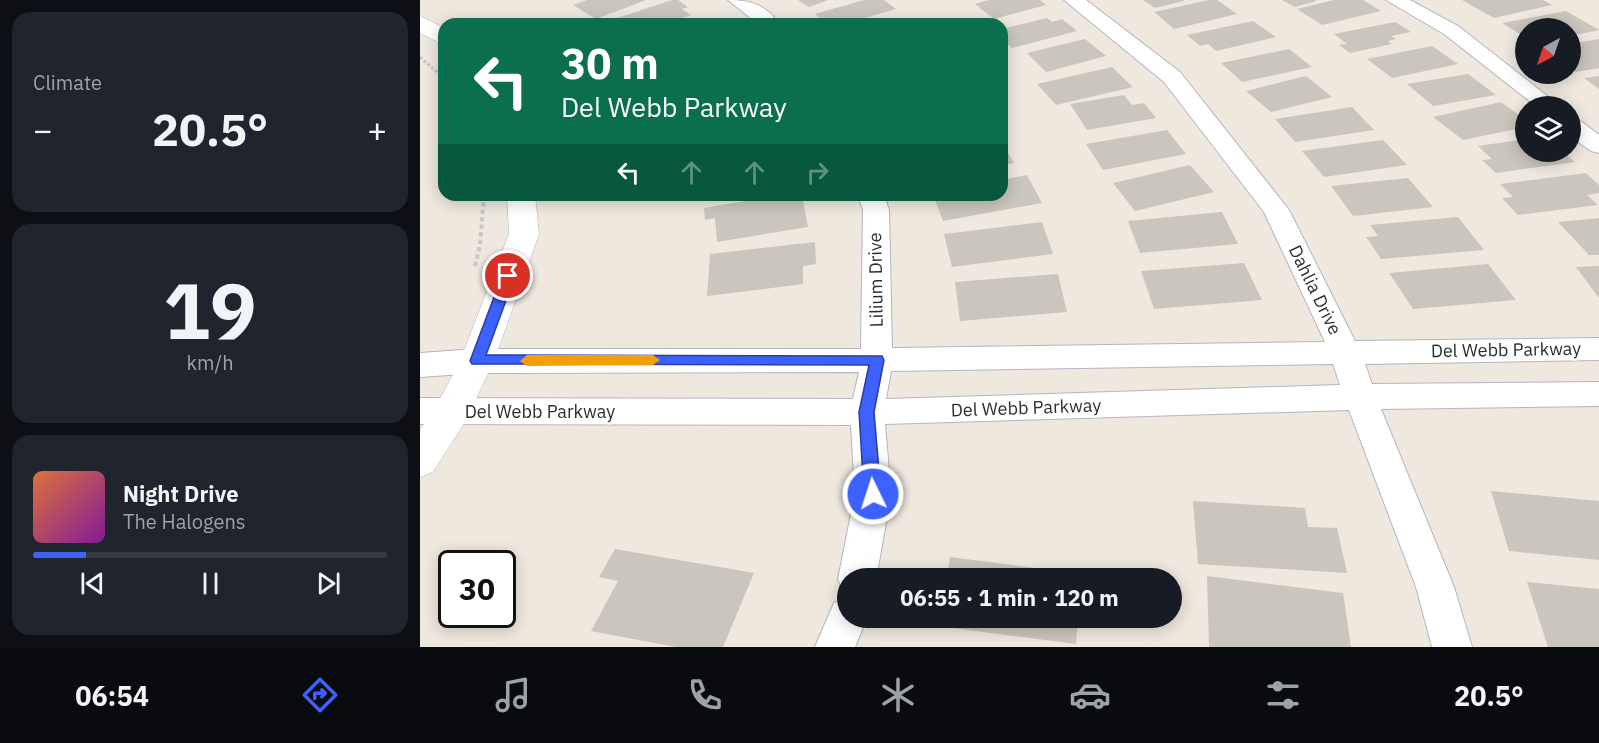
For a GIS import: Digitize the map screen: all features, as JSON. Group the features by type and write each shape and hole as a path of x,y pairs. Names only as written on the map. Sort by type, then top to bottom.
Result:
{"street":[{"path":"738,0 763,18"},
{"name":"Dahlia Drive","path":"1074,0 1172,76 1276,210 1345,352 1360,397 1435,587 1452,647"},
{"path":"1396,0 1451,30 1536,96"},
{"path":"420,23 438,34"},
{"path":"1581,132 1599,146"},
{"path":"420,460 452,412 477,361 524,234 521,201"},
{"name":"Lilium Drive","path":"859,568 873,494 867,412 877,360 876,210 873,201"},
{"name":"Del Webb Parkway","path":"420,365 477,361 877,360 1599,349"},
{"name":"Del Webb Parkway","path":"420,411 867,412 1360,397 1599,394"},
{"path":"836,647 843,628"}],"path":[{"path":"420,57 438,73"},
{"path":"474,269 480,245 484,201"}],"building":[{"path":"587,0 646,0 599,18 594,18 573,5"},
{"path":"672,0 678,0 688,7 682,9 691,15 682,18 617,18"},
{"path":"798,0 828,0 809,7"},
{"path":"864,0 884,0 896,9 865,18 820,18 815,14"},
{"path":"989,0 1040,0 1046,5 993,18 975,4"},
{"path":"1143,0 1184,0 1184,1 1155,8"},
{"path":"1217,0 1237,14 1174,29 1154,12"},
{"path":"1282,0 1316,0 1316,1 1295,7"},
{"path":"1334,0 1363,0 1381,11 1322,25 1297,9"},
{"path":"1462,0 1543,0 1552,5 1494,18"},
{"path":"1566,11 1578,18 1529,18"},
{"path":"1047,18 1052,22 1062,19 1077,31 1012,48 1008,44 1008,28"},
{"path":"1581,20 1599,30 1581,34"},
{"path":"1253,21 1276,37 1216,51 1208,44 1200,46 1187,35"},
{"path":"1515,21 1515,31 1502,23"},
{"path":"1395,22 1411,32 1391,36 1396,39 1388,41 1392,44 1350,53 1339,45 1347,44 1334,34"},
{"path":"1085,39 1106,56 1046,72 1027,53"},
{"path":"1599,39 1599,68 1581,71 1581,42"},
{"path":"1432,46 1458,64 1392,78 1367,59"},
{"path":"1289,49 1312,67 1242,82 1221,63"},
{"path":"1112,67 1133,87 1056,105 1037,84"},
{"path":"1468,74 1496,95 1433,106 1407,84"},
{"path":"1306,76 1332,97 1271,112 1246,91"},
{"path":"1599,76 1599,89 1584,78"},
{"path":"1124,95 1132,105 1144,103 1156,118 1087,130 1070,104"},
{"path":"1501,102 1515,112 1515,129 1463,140 1433,117"},
{"path":"1352,107 1374,130 1295,142 1275,119"},
{"path":"1167,130 1186,154 1103,170 1086,144"},
{"path":"1383,140 1407,165 1324,177 1302,151"},
{"path":"1515,141 1515,162 1575,162 1496,173 1482,160 1492,159 1478,146"},
{"path":"1008,152 1014,163 1008,164"},
{"path":"1190,165 1214,192 1135,211 1113,183"},
{"path":"1586,173 1599,185 1599,193 1587,195 1598,205 1518,215 1502,198 1513,197 1500,184"},
{"path":"1027,175 1042,203 943,221 936,201 1008,201 1008,179"},
{"path":"1408,178 1433,207 1353,216 1331,186"},
{"path":"745,201 803,201 808,227 717,242 715,218 705,220 704,208"},
{"path":"1222,212 1238,244 1140,253 1128,221"},
{"path":"1458,217 1484,250 1381,259 1366,237 1378,236 1370,225"},
{"path":"1599,218 1599,255 1589,255 1558,222"},
{"path":"1042,222 1053,254 952,267 944,234"},
{"path":"815,242 816,264 803,266 803,284 707,296 710,254"},
{"path":"1244,263 1262,300 1154,309 1141,271"},
{"path":"1488,264 1516,300 1413,309 1389,273"},
{"path":"1599,266 1599,298 1576,267"},
{"path":"1058,274 1067,312 960,321 955,282"},
{"path":"1491,491 1599,501 1599,560 1509,551"},
{"path":"1193,501 1305,508 1308,527 1337,528 1347,573 1198,564"},
{"path":"615,549 754,573 723,647 676,647 591,631 618,581 599,577"},
{"path":"950,557 1035,568 948,568"},
{"path":"1207,576 1343,593 1351,647 1209,647"},
{"path":"1527,582 1599,589 1599,647 1548,647"},
{"path":"952,628 1077,628 1076,644"}],"slow traffic":[{"path":"527,361 653,360"}],"route":[{"path":"508,276 477,361 877,360 867,412 873,494"}]}
